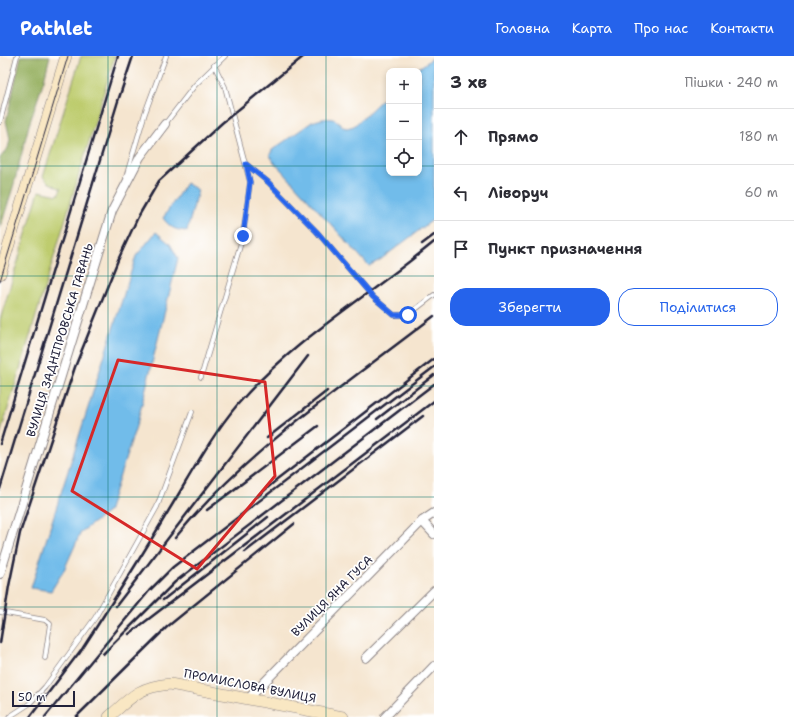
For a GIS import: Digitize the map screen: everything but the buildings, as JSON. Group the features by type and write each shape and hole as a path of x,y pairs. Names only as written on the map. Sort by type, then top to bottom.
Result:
{"street":[{"path":"0,274 66,56"},
{"name":"ВУЛИЦЯ ЗАДНІПРОВСЬКА ГАВАНЬ","path":"0,574 112,211 140,157 166,124"},
{"name":"ВУЛИЦЯ ЯНА ГУСА","path":"249,698 422,522 434,513"},
{"path":"422,522 434,534"},
{"path":"366,658 434,591"},
{"path":"385,717 434,666"},
{"name":"ПРОМИСЛОВА ВУЛИЦЯ","path":"109,717 134,694 152,686 170,684 343,717"}],"lane":[{"path":"0,122 17,56"},
{"path":"124,187 145,113 166,56"},
{"path":"166,124 195,85 225,56"},
{"path":"201,377 243,236 250,182 225,87 214,66"},
{"path":"246,164 268,182 317,232 373,297 394,315 408,315 434,295"},
{"path":"10,717 29,704 45,687 95,618 131,556 156,507 192,412"},
{"path":"0,612 44,620 50,624 45,658"}],"highlighted area":[{"path":"118,360 265,382 275,476 197,569 72,491"}],"green space":[{"path":"21,56 50,56 0,229 0,158 8,148 10,139 6,121"},
{"path":"81,56 115,56 0,435 0,320 39,191 58,195 61,189 48,182 43,177"}],"water":[{"path":"434,57 434,219 380,260 369,266 273,161 270,155 272,150 312,122 329,118 340,123 343,127 347,128 354,126 386,96 386,176 422,176 422,68 419,68"},
{"path":"186,183 198,190 187,231 173,228 163,218"},
{"path":"156,232 170,244 178,258 138,420 108,512 81,532 64,570 51,591 31,588 136,256"}],"tram line":[{"path":"0,281 68,56"}],"railway":[{"path":"0,444 118,56"},
{"path":"0,489 133,56"},
{"path":"0,643 9,586 20,533 75,367 118,260 138,217 159,181 222,123 304,56"},
{"path":"422,244 434,235"},
{"path":"79,654 210,442 238,404 260,381 307,338 434,242"},
{"path":"175,538 203,506 233,476 265,448 298,420 434,316"},
{"path":"116,606 308,356"},
{"path":"257,497 273,483 434,359"},
{"path":"45,717 149,591 173,567 434,367"},
{"path":"377,419 434,375"},
{"path":"103,654 175,582 434,384"},
{"path":"267,438 327,391"},
{"path":"129,634 434,401"},
{"path":"245,552 423,416"},
{"path":"207,510 318,426"},
{"path":"163,600 268,517"},
{"path":"76,717 167,627 294,524"},
{"path":"30,717 81,650"}],"route":[{"path":"243,236 250,182 246,164 268,182 317,232 373,297 394,315 408,315"}]}
